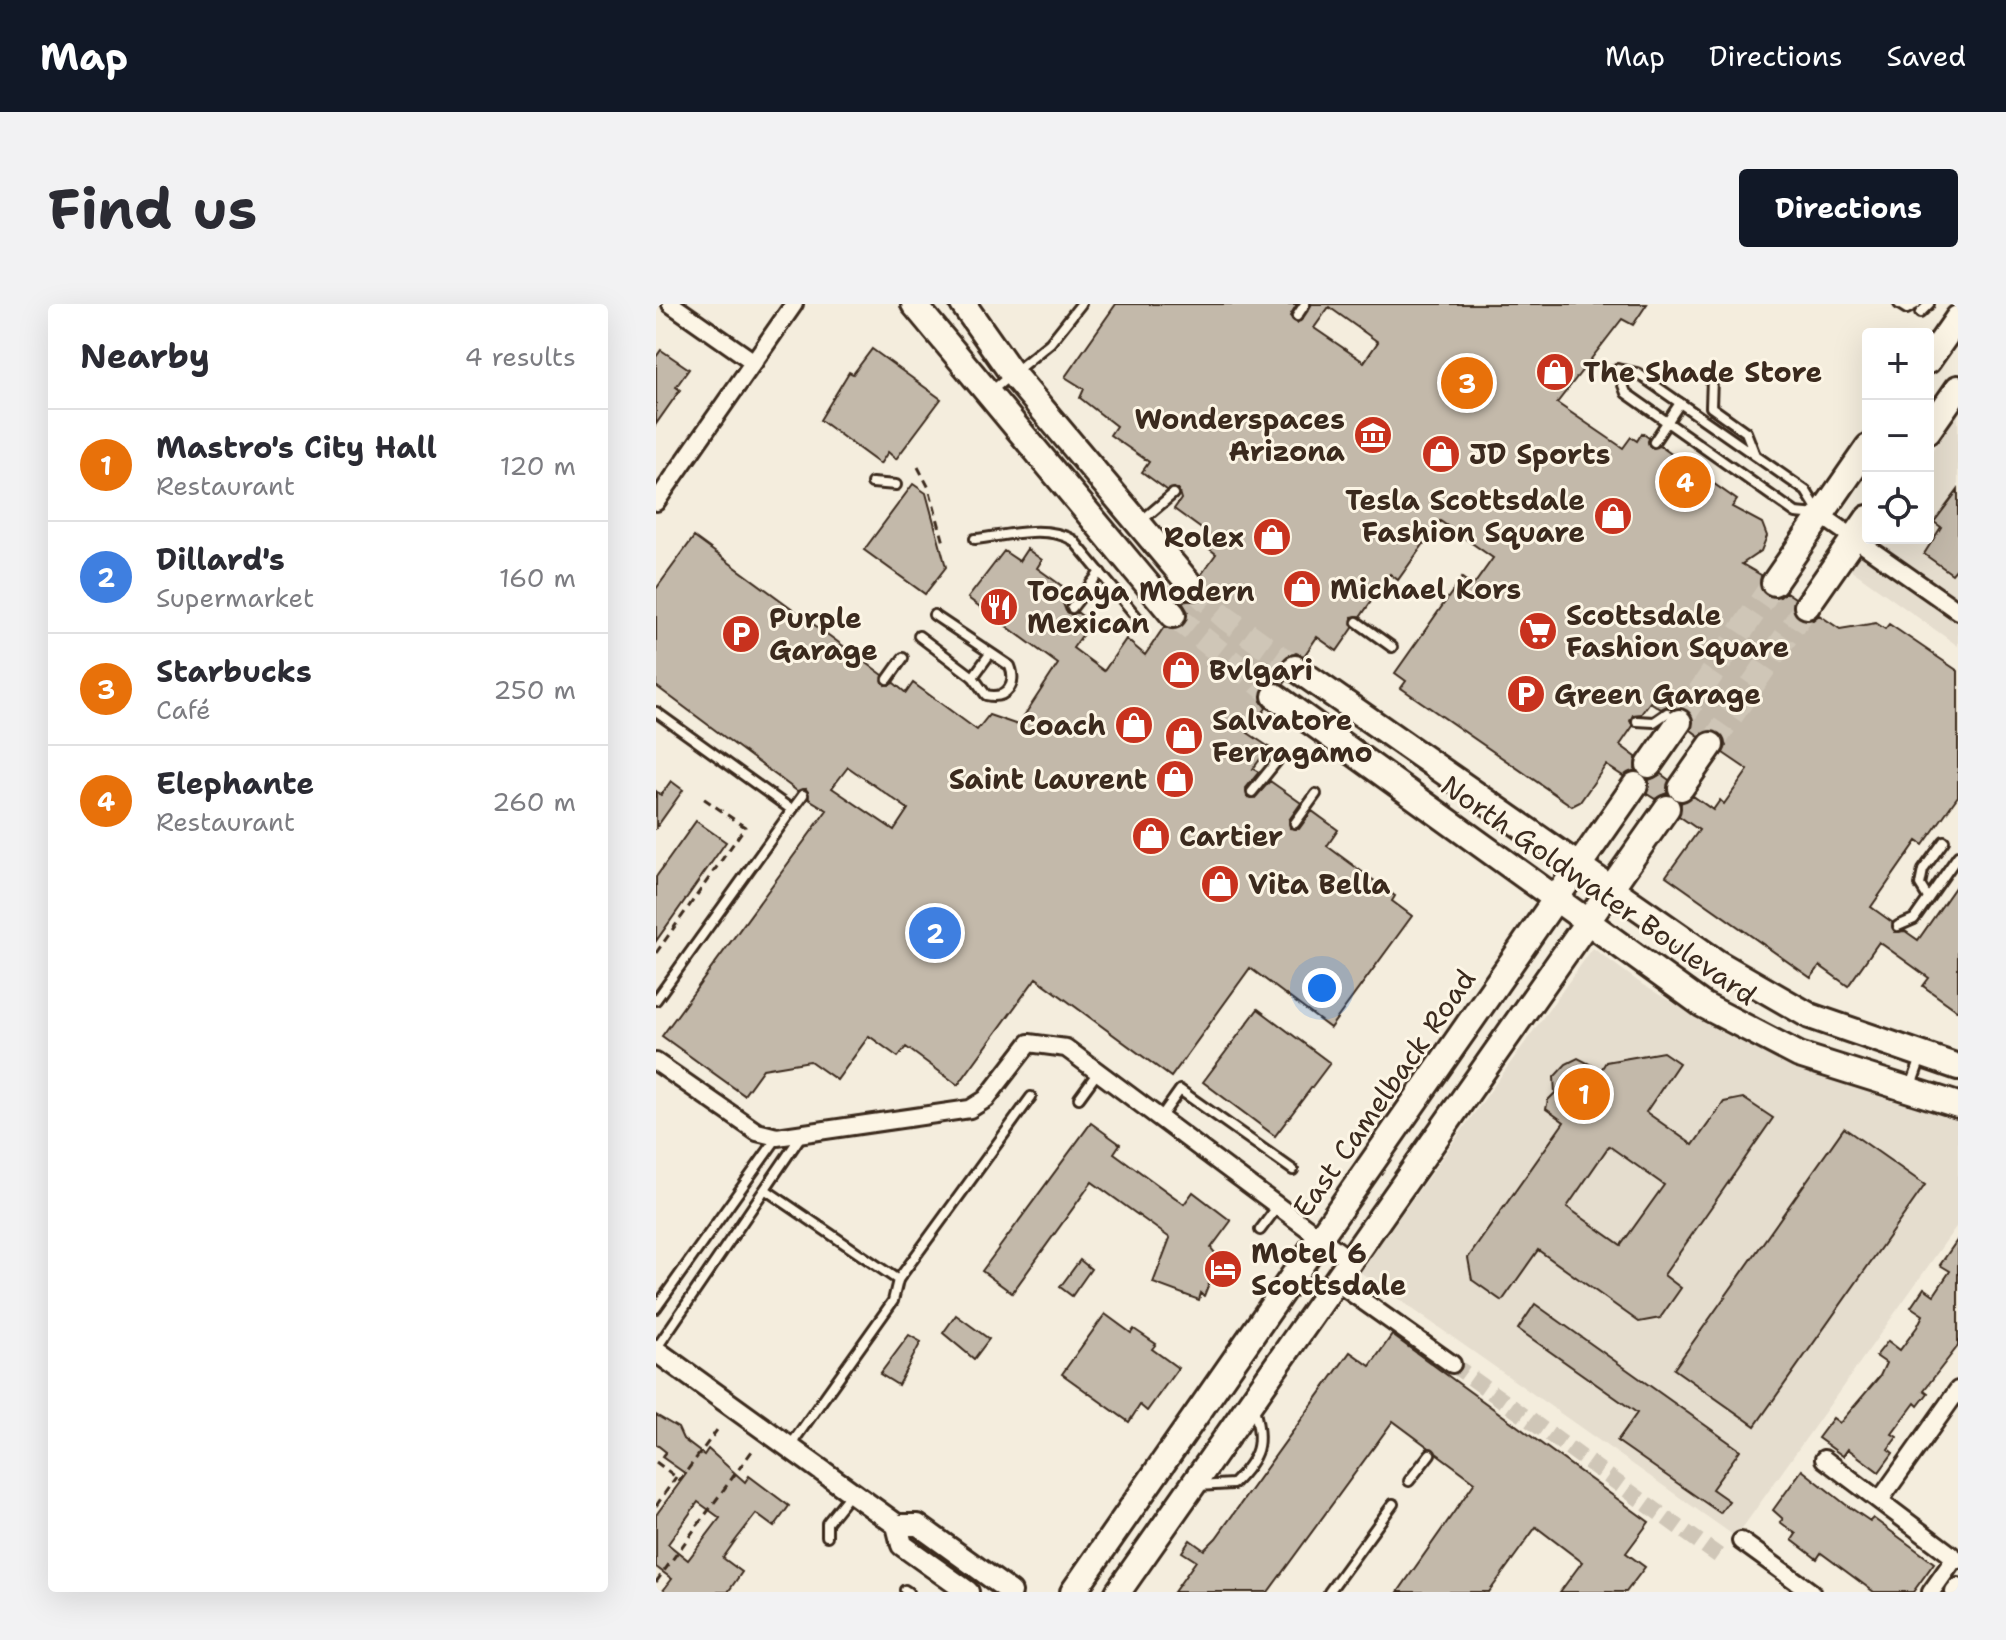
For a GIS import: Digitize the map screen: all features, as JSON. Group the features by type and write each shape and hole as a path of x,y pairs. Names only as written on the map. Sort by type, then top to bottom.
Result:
{"main road":[{"path":"914,304 1173,615"},
{"path":"963,304 1011,372 1192,587"},
{"path":"1934,352 1958,318"},
{"path":"1934,422 1958,388"},
{"path":"1774,583 1862,456"},
{"path":"1807,606 1862,527"},
{"name":"North Goldwater Boulevard","path":"1958,1067 1810,1016 1718,963 1350,707 1311,704 1285,682 1306,719 1587,924 1729,1020 1799,1055 1958,1105"},
{"name":"East Camelback Road","path":"1073,1592 1642,775 1673,718"},
{"path":"1306,719 1346,720 1413,766 1428,763"},
{"path":"1118,1592 1711,745"}],"street":[{"path":"671,304 754,362"},
{"path":"656,502 794,304"},
{"path":"1821,515 1958,611"},
{"path":"656,1062 757,1132 777,1137 970,1109 986,1099 1029,1043 1066,1048 1350,1260"},
{"path":"1335,1281 1452,1364"},
{"path":"656,1350 897,1525 918,1525 1011,1592"},
{"path":"1880,1500 1952,1410 1958,1390"},
{"path":"1824,1459 1956,1559 1931,1592"},
{"path":"897,1525 902,1545 968,1592"},
{"path":"1741,1541 1811,1592"},
{"path":"1954,1592 1958,1587"}],"lane":[{"path":"989,394 1011,372 1050,343 1081,304"},
{"path":"1297,316 1305,304"},
{"path":"1899,304 1907,309 1918,309 1929,304"},
{"path":"1617,369 1637,373 1806,491 1821,515 1796,513 1667,423 1626,393 1617,369"},
{"path":"1712,378 1711,407 1746,432 1755,455"},
{"path":"1654,442 1680,403"},
{"path":"872,483 896,485"},
{"path":"1139,523 1173,494"},
{"path":"975,539 1036,532 1061,534 1073,540 1141,622"},
{"path":"1072,608 1100,572"},
{"path":"919,636 973,677 986,695 1002,695 1009,689 1014,680 1010,666 989,655 934,615"},
{"path":"1357,622 1392,647"},
{"path":"973,677 989,655"},
{"path":"888,679 903,658"},
{"path":"656,712 792,810"},
{"path":"1637,721 1654,722 1673,718"},
{"path":"1252,792 1277,761"},
{"path":"1295,823 1316,794"},
{"path":"656,1000 803,795"},
{"path":"1928,898 1920,885 1923,870 1944,841"},
{"path":"1898,926 1914,919 1958,856"},
{"path":"1909,1091 1922,1055"},
{"path":"1079,1098 1098,1072"},
{"path":"1160,1118 1180,1090 1293,1170"},
{"path":"789,1447 893,1301 898,1280 1031,1097"},
{"path":"656,1350 803,1133"},
{"path":"656,1308 777,1137"},
{"path":"766,1190 898,1280"},
{"path":"1260,1230 1278,1206"},
{"path":"1192,1486 1233,1484 1244,1473 1260,1447 1261,1436 1252,1400"},
{"path":"1409,1481 1430,1454"},
{"path":"827,1536 827,1523 851,1492"},
{"path":"1329,1592 1393,1504"}],"path":[{"path":"918,467 929,488 944,543"},
{"path":"656,953 745,827 700,796"},
{"path":"656,1462 680,1480 720,1426"},
{"path":"656,1582 752,1451"},
{"path":"656,1506 676,1477"}],"shaded area":[{"path":"1958,413 1958,646 1850,569 1867,544 1934,544 1934,447"},
{"path":"1593,948 1643,985 1727,1035 1843,1083 1958,1117 1958,1224 1736,1537 1360,1272"}],"building":[{"name":"Scottsdale Fashion Square","path":"1116,304 1297,304 1290,316 1297,323 1312,304 1647,304 1633,325 1622,319 1557,403 1623,448 1631,437 1637,441 1642,433 1649,438 1650,447 1660,446 1737,500 1732,507 1762,523 1767,536 1761,551 1742,564 1761,575 1760,589 1766,596 1780,597 1786,592 1795,598 1793,612 1799,619 1813,620 1819,615 1840,629 1876,623 1885,629 1889,624 1958,671 1958,796 1923,845 1917,841 1871,907 1892,922 1895,932 1905,931 1918,940 1958,883 1958,1011 1923,986 1929,978 1879,942 1848,986 1820,966 1811,978 1666,876 1699,830 1679,816 1681,803 1693,796 1713,810 1720,800 1724,804 1748,770 1723,753 1726,746 1720,733 1712,730 1699,736 1691,730 1693,716 1687,709 1667,706 1661,709 1650,702 1641,714 1633,715 1630,721 1633,726 1620,745 1636,757 1635,770 1623,776 1606,765 1580,802 1572,806 1401,688 1406,681 1395,673 1462,578 1473,586 1493,558 1440,521 1398,580 1390,574 1361,616 1352,617 1353,628 1337,651 1317,637 1304,656 1296,653 1283,659 1280,668 1287,680 1284,684 1270,682 1262,688 1261,701 1266,708 1248,733 1269,747 1253,769 1259,772 1246,788 1247,797 1255,798 1270,781 1301,803 1289,820 1290,828 1299,829 1312,811 1338,830 1327,846 1395,896 1392,901 1412,916 1330,1028 1250,968 1171,1077 1036,978 958,1085 906,1047 898,1057 869,1036 837,1080 810,1061 763,1069 744,1095 662,1036 827,810 809,799 806,789 797,791 656,686 656,589 694,537 883,675 885,685 894,683 906,693 913,683 977,730 989,715 1018,725 1058,664 968,598 1004,551 1019,561 1027,549 1042,560 1037,568 1069,591 1062,601 1066,611 1072,615 1077,612 1091,623 1073,648 1104,671 1126,639 1145,655 1164,627 1176,630 1187,621 1188,612 1182,602 1202,598 1207,585 1201,575 1216,554 1201,542 1207,533 1174,509 1181,499 1178,489 1167,490 1142,472 1149,462 1110,435 1116,426 1080,398 1084,389 1065,377","holes":["1329,307 1378,342 1364,362 1314,328","848,767 908,809 894,830 832,788"]},
{"path":"872,349 941,399 896,459 888,452 880,464 820,420 849,372 853,374"},
{"path":"661,350 689,369 676,387 680,390 656,424 656,357"},
{"path":"913,484 926,493 946,567 925,594 864,550"},
{"path":"1958,490 1958,567 1952,574 1924,554 1930,544 1934,544 1941,527 1934,522"},
{"path":"1661,774 1669,780 1667,793 1655,799 1647,794 1649,780"},
{"path":"671,781 683,790 656,828 656,791 661,795"},
{"path":"696,821 726,842 656,941 656,877"},
{"path":"1258,1009 1330,1063 1275,1136 1203,1082"},
{"path":"1663,1052 1679,1063 1646,1112 1693,1145 1724,1102 1743,1098 1773,1118 1664,1275 1681,1288 1660,1318 1639,1322 1538,1250 1502,1301 1472,1280 1468,1258 1564,1122 1546,1109 1548,1100 1555,1093 1554,1077 1566,1064 1578,1058 1601,1070 1606,1062","holes":["1609,1146 1664,1185 1621,1245 1567,1207"]},
{"path":"1091,1123 1120,1144 1114,1153 1184,1204 1193,1192 1231,1221 1211,1248 1219,1258 1204,1296 1201,1293 1199,1300 1153,1283 1170,1238 1092,1182 1012,1293 982,1271"},
{"path":"1844,1128 1925,1185 1755,1426 1674,1369"},
{"path":"1958,1239 1958,1346 1924,1390 1928,1393 1918,1406 1915,1403 1892,1434 1897,1437 1888,1449 1893,1453 1879,1472 1848,1449 1843,1456 1818,1438 1833,1418 1840,1423 1880,1376 1886,1363 1876,1356 1888,1341 1900,1350 1917,1327 1923,1315 1911,1307 1924,1288 1934,1295 1950,1271 1940,1265"},
{"path":"1080,1260 1091,1269 1072,1296 1060,1287"},
{"path":"1535,1304 1740,1450 1712,1489 1729,1501 1720,1513 1617,1441 1637,1413 1518,1329"},
{"path":"1105,1314 1131,1333 1134,1329 1156,1344 1152,1349 1178,1368 1147,1411 1140,1405 1129,1422 1062,1374"},
{"path":"956,1315 989,1339 974,1359 943,1333"},
{"path":"909,1335 921,1342 898,1385 880,1374"},
{"path":"1392,1335 1649,1522 1626,1553 1645,1567 1626,1592 1560,1592 1582,1562 1536,1527 1489,1592 1398,1592 1475,1482 1393,1421 1268,1592 1174,1592 1196,1561 1182,1552 1190,1540 1204,1550 1216,1538 1350,1352 1370,1366"},
{"path":"656,1415 678,1428 683,1439 704,1455 708,1449 745,1482 749,1476 789,1506 774,1527 756,1514 735,1541 723,1558 742,1572 728,1592 662,1592 672,1579 656,1567 656,1515 686,1474 662,1457 666,1452 656,1444","holes":["698,1502 720,1518 688,1560 668,1544"]},
{"path":"1802,1470 1845,1504 1870,1521 1873,1518 1934,1563 1913,1592 1874,1592 1821,1553 1817,1559 1792,1540 1796,1534 1780,1522 1783,1519 1773,1510"}],"tunnel":[{"path":"1679,722 1774,583"},
{"path":"1192,587 1227,619 1295,668"},
{"path":"1711,745 1807,606"},
{"path":"1173,615 1275,696"},
{"path":"1452,1364 1719,1556"}],"place":[{"name":"The Shade Store","path":"1555,372"},
{"name":"Starbucks","path":"1467,383"},
{"name":"Wonderspaces Arizona","path":"1373,435"},
{"name":"JD Sports","path":"1441,454"},
{"name":"Elephante","path":"1685,482"},
{"name":"Tesla Scottsdale Fashion Square","path":"1613,516"},
{"name":"Rolex","path":"1272,537"},
{"name":"Michael Kors","path":"1302,589"},
{"name":"Tocaya Modern Mexican","path":"999,607"},
{"name":"Scottsdale Fashion Square","path":"1538,631"},
{"name":"Purple Garage","path":"741,634"},
{"name":"Bvlgari","path":"1181,670"},
{"name":"Green Garage","path":"1526,694"},
{"name":"Coach","path":"1134,725"},
{"name":"Salvatore Ferragamo","path":"1184,736"},
{"name":"Saint Laurent","path":"1175,779"},
{"name":"Cartier","path":"1151,836"},
{"name":"Vita Bella","path":"1220,884"},
{"name":"Dillard's","path":"935,933"},
{"name":"Mastro's City Hall","path":"1584,1094"},
{"name":"Motel 6 Scottsdale","path":"1223,1269"}]}
